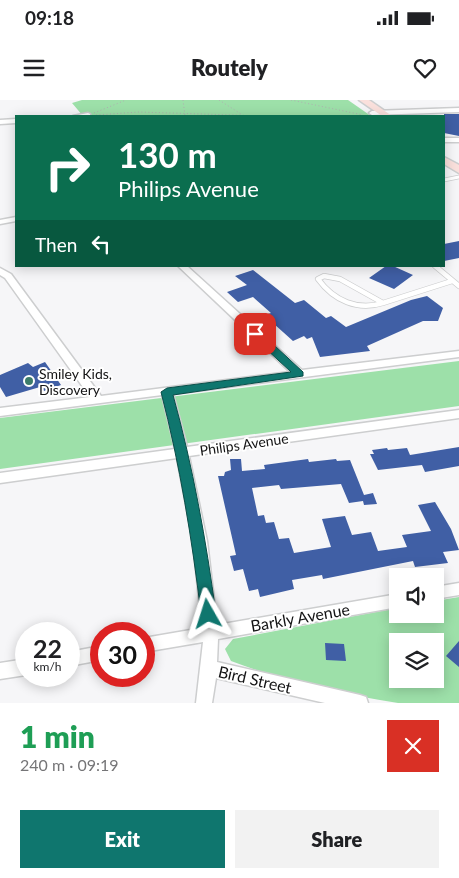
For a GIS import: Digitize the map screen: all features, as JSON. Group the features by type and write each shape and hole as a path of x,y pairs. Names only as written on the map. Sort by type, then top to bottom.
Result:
{"main road":[{"path":"353,100 377,115"},
{"path":"362,100 377,115"},
{"path":"445,153 459,161"},
{"path":"445,161 459,170"}],"street":[{"path":"377,115 459,110"},
{"path":"0,122 15,121"},
{"path":"445,140 459,140"},
{"path":"0,222 15,219"},
{"path":"183,267 300,374"},
{"path":"0,270 8,276 98,400"},
{"path":"0,412 459,354"},
{"path":"167,392 183,453 201,557 210,633 204,703"},
{"name":"Philips Avenue","path":"0,478 459,414"},
{"path":"444,592 459,589"},
{"name":"Barkly Avenue","path":"155,643 389,602"},
{"name":"Bird Street","path":"208,668 360,703"},
{"path":"0,672 15,669"}],"lane":[{"path":"445,180 459,177"},
{"path":"436,267 459,286"},
{"path":"384,303 371,299 334,274 326,274 318,279 340,298 358,308 384,303 452,280"}],"path":[{"path":"88,115 126,100"},
{"path":"183,100 185,115"},
{"path":"219,100 242,115"},
{"path":"291,100 377,115"},
{"path":"88,115 139,112 185,115 242,115"}],"green space":[{"path":"82,100 348,100 370,115 82,115 72,103"},
{"path":"459,361 459,406 0,469 0,418"},
{"path":"459,597 459,703 398,703 313,686 271,675 231,661 225,649 233,639 389,610 389,623 444,623 444,600"}],"building":[{"path":"459,114 459,136 445,133 444,115"},
{"path":"459,241 459,258 445,261 445,244"},
{"path":"385,267 395,267 413,275 394,289 369,278"},
{"path":"253,270 295,303 304,300 326,318 331,316 346,327 411,300 427,296 443,308 438,321 423,321 367,346 370,351 320,357 312,337 307,339 304,336 293,341 264,315 271,313 253,297 238,302 227,292 247,285 235,276"},
{"name":"Smiley Kids, Discovery","path":"45,362 61,385 44,391 40,387 6,397 0,387 0,375 28,363 33,367"},
{"path":"459,447 459,466 425,472 422,465 378,470 370,454 374,454 372,450 387,448 388,450 407,448 410,455"},
{"path":"230,459 241,459 242,471 265,469 264,465 308,459 309,462 336,459 337,461 350,460 364,495 373,493 377,504 364,505 363,501 349,503 341,484 281,489 279,485 252,488 258,516 264,515 266,523 274,522 279,539 289,538 294,553 331,547 322,519 345,516 352,535 371,532 378,551 407,547 402,535 431,531 418,505 435,502 451,529 459,550 443,552 448,563 415,567 413,561 323,579 322,575 292,580 294,589 260,597 258,589 249,591 243,569 234,571 230,556 236,555 218,476 224,476 225,472 231,470"},
{"path":"459,641 459,667 446,656"},
{"path":"325,643 344,644 346,661 326,660"}],"place":[{"name":"Smiley Kids, Discovery","path":"29,381"}],"route":[{"path":"208,614 200,549 183,453 167,392 300,374 255,334"}]}
